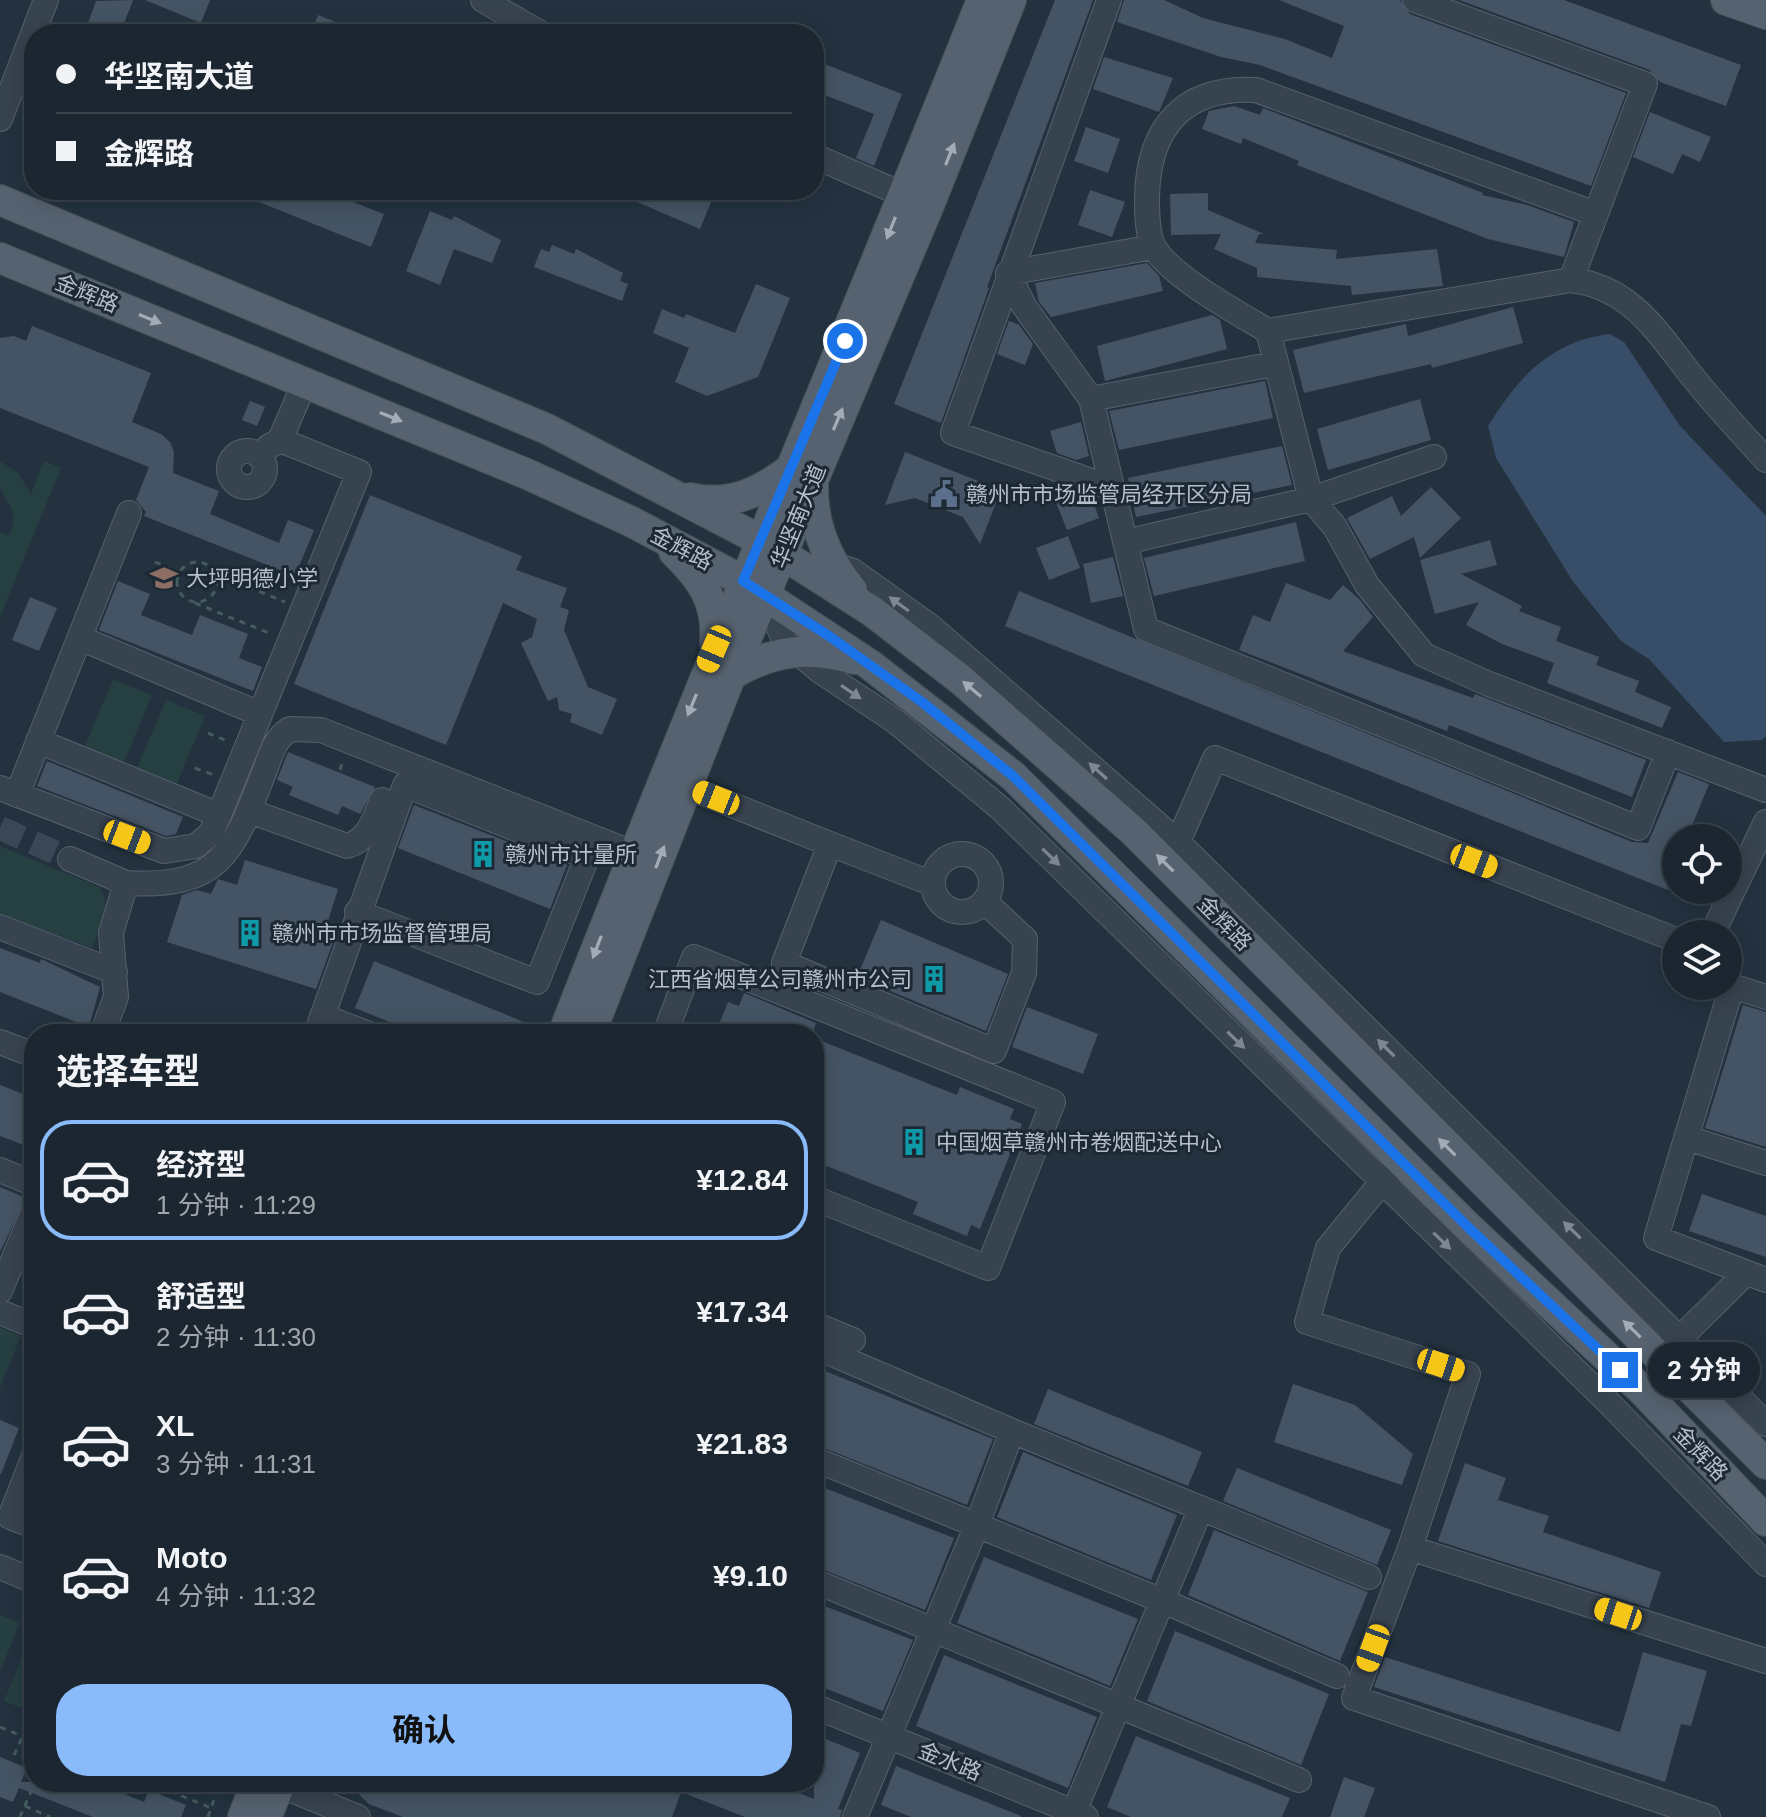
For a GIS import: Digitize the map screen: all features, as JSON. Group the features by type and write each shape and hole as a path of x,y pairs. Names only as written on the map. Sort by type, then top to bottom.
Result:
{"main road":[{"name":"华坚南大道","path":"916,200 982,0"},
{"name":"华坚南大道","path":"594,1024 731,675 754,588 916,200 1011,0"},
{"path":"1726,0 1766,14"},
{"name":"金辉路","path":"0,200 547,429 772,547 873,612 960,679 1133,831 1498,1199 1671,1347 1766,1464"},
{"name":"金辉路","path":"0,258 527,474 652,532 754,588 869,664 1013,776 1391,1171 1642,1390 1766,1521"},
{"path":"672,493 708,502 729,501 802,474 833,564 873,612"},
{"path":"652,532 697,575 709,595 717,618 714,649"},
{"name":"华坚南大道","path":"567,1024 714,649 754,588"},
{"path":"731,675 771,655 795,651 837,654 869,664"},
{"path":"243,1817 265,1792"},
{"path":"266,1817 271,1792"}],"street":[{"path":"37,24 46,0"},
{"path":"483,0 525,24"},
{"path":"1109,0 1008,273 953,433 1112,488"},
{"path":"1415,0 1645,84 1571,280"},
{"path":"0,119 24,57"},
{"path":"1596,214 1256,90 1226,88 1195,99 1168,121 1153,146 1147,200 1153,247 1193,285 1268,331 1571,280 1593,282 1619,294 1641,312 1766,460"},
{"path":"824,160 916,200"},
{"path":"1008,273 1153,247"},
{"path":"1008,273 1024,306 1091,399 1146,629 1638,828 1668,752"},
{"path":"1268,331 1311,499 1335,527 1367,585 1424,655 1489,684 1766,790"},
{"path":"1091,399 1274,364"},
{"path":"255,453 280,440 305,382"},
{"path":"129,513 38,741 9,792 164,851 196,846 211,833 359,472 280,440"},
{"path":"1125,542 1311,499 1434,457"},
{"path":"772,547 853,571 930,626 1178,842 1671,1347 1766,1424"},
{"path":"754,588 785,642 895,721 1000,808 1391,1171 1608,1402 1766,1564"},
{"path":"80,638 260,714"},
{"path":"70,859 126,883 162,885 209,870 239,835 277,740 290,729 321,730 633,853"},
{"path":"38,741 219,815"},
{"path":"1178,842 1215,758 1662,934"},
{"path":"249,811 339,845 353,844 370,830 398,761"},
{"path":"319,1024 357,912 405,785 587,857 537,982 357,912"},
{"path":"687,787 933,884"},
{"path":"1719,920 1766,822"},
{"path":"830,844 784,963 994,1051 1024,973 1025,939 984,901"},
{"path":"963,854 973,856 990,874 990,890 984,901 974,910 956,911 940,901 933,884 934,874 945,860 963,854"},
{"path":"106,1024 116,997 111,933 126,883"},
{"path":"0,927 115,972"},
{"path":"669,1024 694,957 1053,1102 988,1268 824,1202"},
{"path":"1671,1347 1756,1277 1656,1238 1732,986 1766,997"},
{"path":"0,1042 24,1051"},
{"path":"1687,1138 1766,1163"},
{"path":"0,1170 24,1180"},
{"path":"1391,1171 1328,1248 1307,1322 1468,1374 1410,1548 1354,1698 1708,1817"},
{"path":"0,1291 24,1236"},
{"path":"0,1312 24,1322"},
{"path":"824,1328 853,1340"},
{"path":"824,1350 1369,1577"},
{"path":"855,1817 977,1525 1012,1431"},
{"path":"824,1463 1163,1601 1337,1676"},
{"path":"24,1481 10,1517 24,1522"},
{"path":"1080,1815 1119,1704 1201,1508"},
{"path":"1410,1548 1766,1661"},
{"path":"0,1567 24,1577"},
{"path":"824,1585 1299,1780"},
{"name":"金水路","path":"824,1710 1080,1815"},
{"path":"296,1792 358,1817"}],"path":[{"path":"155,562 180,573"},
{"path":"289,642 191,601 180,593 180,573 191,563 198,562 215,573 303,609"},
{"path":"191,601 199,602 213,595 217,581 215,573"},
{"path":"0,1727 23,1736 14,1755"},
{"path":"20,1817 31,1792"},
{"path":"172,1792 211,1808"},
{"path":"208,1817 217,1792"},
{"path":"25,1806 50,1817"}],"green space":[{"path":"0,461 19,474 31,494 44,461 61,468 0,617 0,532 9,536 13,514 0,487"},
{"path":"113,679 152,695 122,767 83,751"},
{"path":"166,700 205,716 175,788 135,772"},
{"path":"0,846 99,887 105,910 92,948 0,914"},
{"path":"0,1327 21,1336 0,1387"},
{"path":"0,1615 20,1623 0,1671"},
{"path":"24,1652 24,1709 4,1701"}],"water":[{"path":"1610,334 1624,342 1680,426 1766,516 1766,736 1762,740 1724,742 1649,659 1621,641 1574,583 1496,458 1488,426 1524,377 1553,353 1570,344"}],"building":[{"path":"133,0 124,24 88,24 96,1"},
{"path":"145,0 210,0 201,23"},
{"path":"1055,0 1093,0 987,287 941,423 894,404"},
{"path":"1124,0 1164,0 1203,18 1285,39 1332,58 1344,26 1279,0 1400,0 1410,14 1626,93 1591,186 1260,65 1221,57 1117,22"},
{"path":"1459,0 1564,0 1741,65 1726,106 1660,82 1650,70"},
{"path":"318,15 340,24 315,24"},
{"path":"1104,57 1173,78 1159,112 1093,89"},
{"path":"824,64 902,94 874,166 856,158 874,114 824,95"},
{"path":"1234,106 1260,115 1263,108 1482,195 1527,205 1574,222 1564,257 1488,239 1297,165 1299,161 1243,138 1241,144 1202,129 1209,111"},
{"path":"1650,112 1711,137 1700,162 1682,154 1673,174 1633,157"},
{"path":"1086,127 1120,139 1108,173 1074,161"},
{"path":"1090,190 1125,202 1112,237 1078,225"},
{"path":"1208,193 1208,210 1264,234 1259,234 1255,243 1337,250 1336,259 1437,249 1443,286 1352,295 1351,286 1257,277 1257,268 1214,249 1221,234 1171,235 1170,194"},
{"path":"254,200 348,200 384,214 371,247"},
{"path":"632,200 712,200 700,229"},
{"path":"430,211 452,220 454,216 501,240 492,263 454,249 440,285 406,271"},
{"path":"552,245 574,254 576,249 623,273 620,281 628,284 622,301 534,267 541,249 549,252"},
{"path":"1147,263 1159,276 1163,291 1051,317 1039,302 1035,283"},
{"path":"756,284 790,298 758,377 707,396 675,382 689,348 653,333 662,309 684,318 686,314 735,333"},
{"path":"1513,307 1523,343 1432,368 1431,364 1304,393 1293,350 1406,324 1408,336"},
{"path":"1212,315 1220,320 1227,349 1105,381 1097,346"},
{"path":"1009,321 1019,325 1033,344 1025,365 997,354"},
{"path":"32,326 151,373 132,422 161,434 170,442 174,452 173,473 219,491 210,514 279,543 288,520 314,530 295,576 144,516 146,512 136,500 149,467 0,408 0,338 14,336 26,341"},
{"path":"1265,381 1273,418 1119,450 1109,411"},
{"path":"1420,399 1431,440 1328,470 1317,429"},
{"path":"250,401 265,407 257,426 242,420"},
{"path":"1081,422 1089,456 1076,460 1057,453 1050,431"},
{"path":"1282,446 1292,485 1136,517 1128,478"},
{"name":"赣州市市场监管局经开区分局","path":"905,452 1001,490 980,544 963,517 915,498 885,505"},
{"path":"1431,487 1461,518 1420,558 1414,537 1370,559 1347,518 1392,496 1401,516"},
{"path":"1069,489 1091,496 1099,518 1067,530 1054,497"},
{"path":"370,495 522,556 516,570 567,588 560,607 569,610 564,630 588,687 617,699 602,735 570,722 572,714 559,710 557,697 548,701 521,643 532,637 537,619 503,603 446,745 294,684"},
{"path":"1296,522 1305,561 1154,596 1144,558"},
{"path":"1068,536 1080,568 1049,580 1036,548"},
{"path":"1490,540 1497,565 1461,574 1522,606 1519,611 1561,627 1556,641 1599,657 1596,665 1639,681 1635,692 1671,707 1662,728 1547,683 1554,663 1502,644 1466,625 1479,602 1435,614 1420,560"},
{"path":"1113,557 1123,596 1091,603 1083,564"},
{"path":"118,581 150,594 141,615 192,635 200,615 248,634 239,658 262,667 253,691 99,630"},
{"path":"1286,583 1330,600 1343,585 1360,600 1373,617 1343,651 1473,698 1475,694 1646,760 1632,797 1449,725 1447,731 1239,650 1253,615 1270,622"},
{"path":"1019,591 1632,842 1648,843 1678,772 1709,784 1693,824 1662,824 1662,888 1005,626"},
{"path":"30,597 57,608 39,651 12,640"},
{"path":"288,752 375,787 360,814 342,806 338,815 289,795 293,787 277,780"},
{"path":"47,761 183,817 176,834 166,836 37,786"},
{"name":"赣州市计量所","path":"414,805 567,865 550,909 398,848"},
{"name":"赣州市市场监督管理局","path":"245,860 338,889 325,931 336,934 316,989 167,942 182,895 197,890 211,894 218,879 237,885"},
{"name":"江西省烟草公司赣州市公司","path":"881,920 1008,974 986,1031 857,977"},
{"path":"0,948 40,963 41,959 100,987 90,1024 81,1024 0,992"},
{"path":"374,961 529,1024 394,1024 355,1008"},
{"path":"744,993 816,1023 719,1024 728,1002 739,1006"},
{"path":"1743,1005 1766,1012 1766,1147 1705,1128"},
{"path":"1027,1007 1098,1034 1083,1074 1012,1047"},
{"name":"中国烟草赣州市卷烟配送中心","path":"824,1042 957,1095 960,1087 1014,1109 1010,1119 1022,1124 980,1229 971,1225 967,1236 913,1214 918,1202 824,1165"},
{"path":"0,1085 24,1094 24,1145 0,1136"},
{"path":"0,1187 24,1197 24,1202 0,1252"},
{"path":"1702,1194 1766,1216 1766,1257 1689,1231"},
{"path":"824,1371 993,1439 967,1505 824,1448"},
{"path":"1293,1384 1355,1405 1413,1454 1402,1485 1274,1442"},
{"path":"1048,1389 1202,1452 1188,1486 1034,1424"},
{"path":"0,1420 19,1428 1,1474 0,1474"},
{"path":"1023,1452 1177,1515 1151,1580 997,1517"},
{"path":"1465,1463 1506,1478 1498,1500 1549,1516 1543,1532 1661,1572 1649,1608 1438,1541"},
{"path":"1237,1468 1391,1530 1377,1565 1223,1501"},
{"path":"824,1488 954,1538 925,1610 824,1570"},
{"path":"1214,1530 1368,1592 1340,1661 1188,1595"},
{"path":"984,1557 1138,1619 1110,1686 957,1623"},
{"path":"824,1606 913,1640 883,1711 824,1688"},
{"path":"1175,1631 1329,1694 1301,1765 1147,1701"},
{"path":"1643,1652 1707,1671 1691,1726 1681,1724 1665,1782 1374,1687 1385,1657 1620,1732"},
{"path":"944,1655 1097,1717 1068,1788 916,1726"},
{"path":"1136,1736 1290,1798 1282,1817 1131,1817 1107,1807"},
{"path":"824,1738 860,1753 838,1809 842,1810 840,1817 745,1817 681,1792 796,1792 814,1799 814,1792 824,1792"},
{"path":"0,1757 24,1767 21,1782 24,1782 24,1790 19,1788 13,1802 0,1797"},
{"path":"896,1766 1021,1817 911,1817 881,1805"},
{"path":"1344,1777 1375,1788 1364,1817 1330,1817"},
{"path":"29,1792 119,1792 144,1802 148,1792 154,1792 186,1805 181,1817 93,1817"},
{"path":"356,1792 681,1792 672,1817 403,1817 369,1804"}],"tunnel":[{"path":"0,828 70,859"}],"place":[{"name":"赣州市市场监管局经开区分局","path":"944,494"},
{"name":"大坪明德小学","path":"164,578"},
{"name":"赣州市计量所","path":"483,854"},
{"name":"赣州市市场监督管理局","path":"250,933"},
{"name":"江西省烟草公司赣州市公司","path":"934,979"},
{"name":"中国烟草赣州市卷烟配送中心","path":"914,1142"}],"route":[{"path":"845,341 743,581 829,636 922,702 1013,776 1469,1228 1620,1370"}]}
